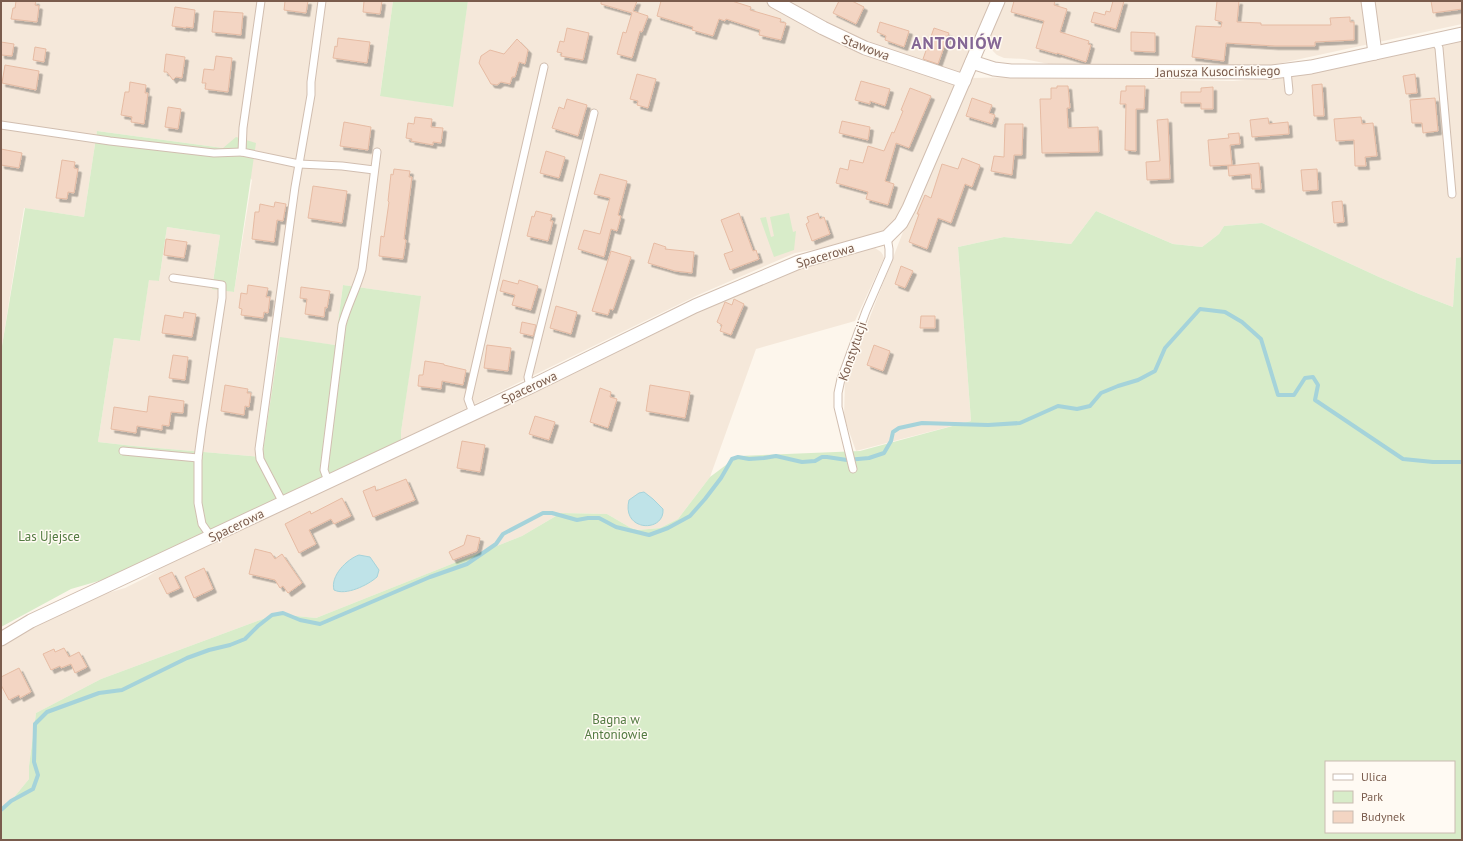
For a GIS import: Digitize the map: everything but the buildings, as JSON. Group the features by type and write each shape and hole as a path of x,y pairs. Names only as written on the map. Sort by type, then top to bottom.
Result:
{"street":[{"name":"Stawowa","path":"774,1 855,44 964,81"},
{"path":"887,237 896,229 906,214 998,1"},
{"path":"1368,1 1375,53"},
{"name":"Janusza Kusocińskiego","path":"972,62 994,69 1011,71 1256,73 1287,71 1462,34"},
{"name":"Spacerowa","path":"1,639 31,621 530,387 695,306 783,268 812,258 887,237"}],"lane":[{"path":"242,152 242,128 261,1"},
{"path":"282,503 260,459 259,448 299,164 311,95 311,82 322,1"},
{"path":"1435,40 1440,48 1452,194"},
{"path":"473,414 468,399 544,67"},
{"path":"1287,71 1289,91"},
{"path":"530,387 528,377 594,113"},
{"path":"1,125 110,141 214,153 233,151 242,152 299,164 342,166 374,170"},
{"path":"328,481 324,470 342,325 358,284 362,269 377,152"},
{"name":"Konstytucji","path":"853,469 838,407 838,393 841,379 866,311 889,258 890,249 887,237"},
{"path":"173,278 222,285 222,298 198,458 198,503 202,524 211,537"},
{"path":"123,451 198,458"}],"shaded area":[{"path":"1,1 393,1 380,95 452,107 468,1 992,1 904,205 897,220 885,231 839,245 795,253 698,295 401,440 420,296 343,285 335,345 280,338 262,457 98,442 114,338 140,341 149,279 159,281 167,227 220,235 212,288 234,292 252,180 223,148 97,131 84,217 24,208 1,352"},
{"path":"1004,1 1462,1 1462,24 1263,67 1054,65 1024,59 1004,58 997,55 992,50 990,46 990,37"},
{"path":"1462,40 1462,257 1456,258 1453,307 1379,277 1262,223 1224,226 1219,234 1202,247 1173,244 1096,211 1071,244 1004,237 958,247 971,421 856,451 844,417 845,381 903,232 911,219 972,78 1023,77 1233,81 1293,76 1374,60"},
{"path":"875,248 881,252 884,258 855,321 756,349 710,477 678,519 660,528 638,530 631,528 607,514 561,513 522,536 316,618 276,614 101,679 36,713 29,766 29,779 1,813 1,646 46,621 104,594 125,588 147,577 169,563 614,354 697,312 795,269"}],"green space":[{"path":"393,1 468,1 453,107 380,96"},
{"name":"Las Ujejsce","path":"97,131 223,148 236,137 256,143 234,292 212,289 220,235 167,227 159,281 149,280 140,341 114,338 98,442 262,457 280,337 335,345 343,285 421,296 401,440 109,578 71,589 1,627 1,352 25,208 84,217"},
{"name":"Bagna w Antoniowie","path":"1096,211 1173,244 1202,247 1219,234 1224,226 1262,223 1379,277 1453,307 1456,258 1462,257 1462,840 1,840 1,813 29,779 29,766 36,713 101,679 276,614 316,618 522,536 561,513 607,514 631,528 638,530 660,528 678,519 710,477 738,456 860,451 971,421 958,247 1004,237 1071,244"},
{"path":"789,213 793,232 796,231 794,250 774,257 760,218 766,217 771,237 774,236 770,217"}],"water":[{"path":"644,492 663,509 662,517 657,522 644,526 631,518 628,511 629,500 639,493"},
{"path":"359,555 370,557 379,570 377,577 363,586 351,591 345,592 334,590 333,585 340,569 349,560"}],"waterway":[{"path":"1,810 11,801 33,789 38,775 34,762 35,724 47,712 99,693 122,690 187,658 245,639 272,615 283,613 300,620 320,624 430,577 467,564 496,544 503,534 543,513 552,513 577,520 599,518 616,527 649,535 668,528 690,516 721,478 732,459 738,457 749,459 776,456 802,462 815,461 822,457 847,460 869,458 884,453 891,441 893,432 899,428 922,423 988,425 1020,423 1058,406 1077,409 1090,406 1101,393 1138,380 1155,371 1165,348 1200,309 1225,312 1242,322 1261,339 1278,395 1294,395 1305,378 1313,377 1318,385 1315,400 1403,459 1433,462 1462,462"}],"district":[{"name":"ANTONIÓW","path":"957,43"}]}
